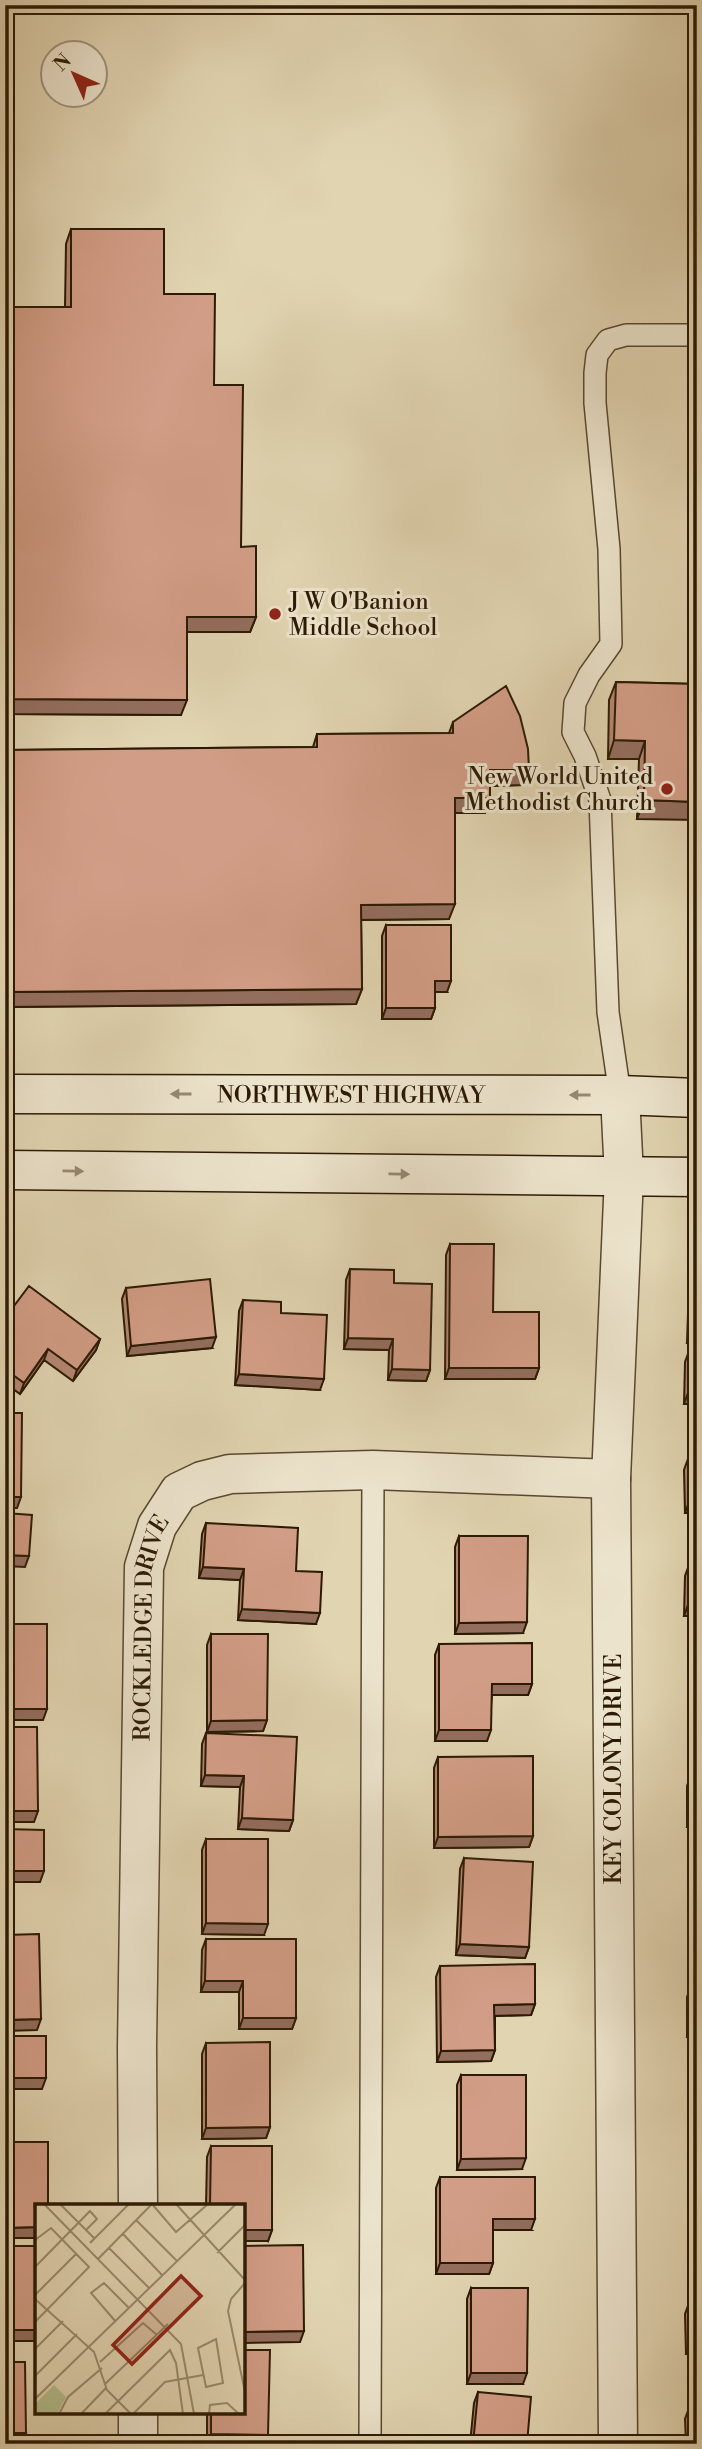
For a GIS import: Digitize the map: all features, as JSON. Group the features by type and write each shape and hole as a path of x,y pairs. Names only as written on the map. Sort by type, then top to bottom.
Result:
{"street":[{"name":"NORTHWEST HIGHWAY","path":"5,1094 620,1095 697,1098"},
{"name":"KEY COLONY DRIVE","path":"618,2444 611,1479 624,1176 620,1095"},
{"path":"5,1170 697,1177"},
{"name":"ROCKLEDGE DRIVE","path":"138,2204 137,2047 144,1567 158,1526 179,1492 230,1474 373,1470 611,1479"},
{"path":"138,2414 138,2444"}],"lane":[{"path":"620,1095 608,1012 600,800 585,756 573,732 575,703 589,675 611,644 609,549 595,403 595,373 597,355 608,340 626,335 697,335"},
{"path":"370,2444 373,1470"}],"building":[{"path":"71,229 164,229 164,294 215,294 214,385 243,385 241,547 256,546 256,617 187,617 187,700 5,699 5,307 71,307"},
{"name":"New World United Methodist Church","path":"616,682 697,684 697,802 644,800 645,741 614,740"},
{"path":"506,686 520,716 528,749 529,770 490,770 490,798 455,798 455,904 361,905 362,989 5,992 5,750 317,747 317,734 453,733 453,722"},
{"path":"386,925 451,925 451,981 435,981 435,1008 386,1008"},
{"path":"694,1243 697,1243 697,1332 691,1332"},
{"path":"450,1244 494,1244 493,1312 539,1312 539,1368 449,1368"},
{"path":"350,1269 394,1270 394,1283 432,1284 430,1370 392,1369 393,1339 348,1338"},
{"path":"210,1279 216,1337 131,1346 126,1288"},
{"path":"29,1286 100,1339 77,1370 48,1349 24,1383 5,1369 5,1318"},
{"path":"243,1300 281,1302 281,1313 327,1315 324,1379 239,1374"},
{"path":"689,1351 697,1352 697,1393 688,1393"},
{"path":"5,1413 22,1413 21,1497 5,1497"},
{"path":"688,1459 697,1459 697,1502 689,1502"},
{"path":"5,1513 32,1515 29,1556 5,1555"},
{"path":"206,1523 298,1528 296,1571 322,1572 320,1613 242,1609 244,1569 203,1567"},
{"path":"459,1536 528,1536 527,1622 459,1623"},
{"path":"689,1565 697,1565 697,1605 688,1605"},
{"path":"5,1624 47,1624 47,1709 5,1709"},
{"path":"211,1634 268,1634 267,1720 211,1721"},
{"path":"532,1643 532,1684 492,1684 491,1730 439,1730 439,1644"},
{"path":"697,1672 697,1757 695,1757"},
{"path":"5,1727 37,1727 38,1811 5,1811"},
{"path":"206,1733 297,1737 293,1820 242,1818 244,1776 205,1775"},
{"path":"533,1756 533,1836 438,1837 438,1757"},
{"path":"691,1775 697,1775 697,1816 691,1816"},
{"path":"5,1829 44,1830 44,1871 8,1871 8,1913 5,1913"},
{"path":"206,1839 268,1839 268,1924 206,1923"},
{"path":"464,1858 533,1862 529,1947 460,1944"},
{"path":"39,1934 41,2019 5,2020 5,1935"},
{"path":"206,1939 296,1939 296,2018 243,2018 243,1981 205,1981"},
{"path":"535,1964 535,2004 494,2005 495,2050 441,2051 440,1966"},
{"path":"691,1986 697,1986 697,2026 691,2026"},
{"path":"5,2036 46,2036 46,2078 8,2078 7,2121 5,2121"},
{"path":"270,2042 270,2127 206,2128 206,2043"},
{"path":"461,2075 526,2075 526,2158 461,2159"},
{"path":"693,2094 697,2094 697,2178 694,2178"},
{"path":"5,2142 48,2142 48,2204 35,2204 35,2227 5,2228"},
{"path":"211,2146 272,2146 272,2230 245,2230 245,2204 210,2204"},
{"path":"440,2177 535,2177 535,2219 493,2219 493,2263 440,2263"},
{"path":"696,2199 697,2283 695,2283"},
{"path":"303,2245 304,2331 245,2332 245,2246"},
{"path":"5,2246 35,2246 35,2330 5,2330"},
{"path":"471,2288 528,2288 527,2373 471,2373"},
{"path":"689,2303 697,2303 697,2343 690,2343"},
{"path":"245,2350 270,2350 268,2435 211,2434 211,2414 245,2414"},
{"path":"5,2362 25,2362 26,2433 5,2433"},
{"path":"478,2392 531,2397 527,2444 473,2444"},
{"path":"689,2408 697,2408 697,2444 690,2444"}],"place":[{"name":"J W O'Banion Middle School","path":"275,614"},
{"name":"New World United Methodist Church","path":"667,789"}]}
